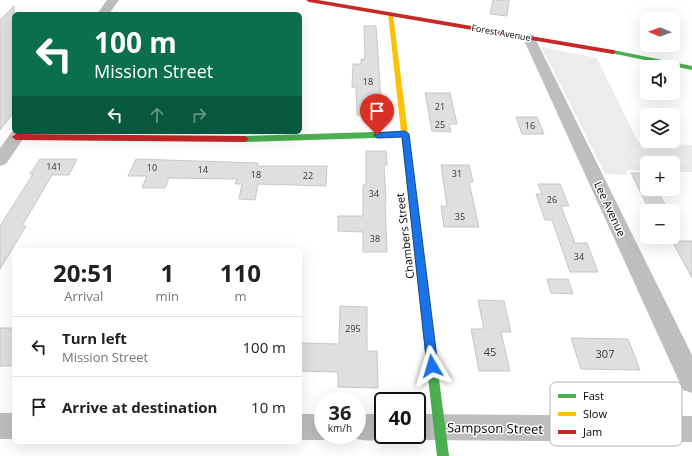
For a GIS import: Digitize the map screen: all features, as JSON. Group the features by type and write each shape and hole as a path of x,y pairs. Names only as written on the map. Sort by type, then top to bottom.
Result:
{"street":[{"path":"104,12 113,0"},
{"name":"Forest Avenue","path":"309,0 392,10 529,38 692,68"},
{"name":"Chambers Street","path":"392,10 405,134 428,427 443,456"},
{"name":"Lee Avenue","path":"529,38 692,381"},
{"path":"0,160 18,134 270,139 405,134"},
{"path":"0,426 12,426"},
{"path":"302,427 314,427"},
{"name":"Sampson Street","path":"428,427 550,428"},
{"name":"Sampson Street","path":"682,429 692,429"}],"shaded area":[{"path":"541,47 597,58 638,142 640,142 640,148 680,148 680,144 692,145 692,172 680,172 680,156 640,156 640,171 627,170 627,175 605,174"}],"building":[{"path":"493,0 509,0 507,16 490,14"},
{"path":"14,6 14,12 12,12 12,115 0,130 0,20"},
{"path":"364,26 376,26 382,115 357,115 356,88 352,87 353,64 361,64 361,59 365,59"},
{"path":"425,93 450,93 457,124 449,124 451,132 432,131"},
{"path":"516,117 537,117 544,134 522,134"},
{"path":"366,151 386,151 387,165 384,165 387,252 363,252 363,232 338,231 338,216 363,216 363,185 366,185"},
{"path":"40,159 77,159 69,175 52,175 22,226 26,226 0,269 0,226 33,174 30,174"},
{"path":"136,159 258,163 257,166 327,166 326,186 258,184 255,200 239,199 242,184 235,184 237,179 169,178 165,188 142,188 147,176 128,176"},
{"path":"441,165 469,165 473,182 469,182 479,227 444,227 441,206 447,206"},
{"path":"631,173 640,173 640,191"},
{"path":"538,184 560,184 569,206 561,206 575,243 587,243 598,272 570,272 552,220 545,220 536,194 542,194"},
{"path":"642,196 660,196 665,204 646,204"},
{"path":"680,241 692,241 692,278 674,244 680,244"},
{"path":"547,279 568,279 573,294 551,293"},
{"path":"478,300 504,301 511,332 501,332 510,371 479,371 471,329 484,329"},
{"path":"340,306 367,307 367,351 377,351 378,388 338,387 338,372 302,371 302,343 339,344"},
{"path":"0,328 12,328 12,364 11,366 0,366"},
{"path":"571,338 628,339 640,370 581,369"}],"traffic: fast":[{"path":"613,52 692,68"},
{"path":"245,139 405,134"},
{"path":"427,325 443,456"}],"traffic: slow":[{"path":"390,14 427,325"}],"traffic: jam":[{"path":"309,0 613,52"},
{"path":"16,137 245,139"}],"route":[{"path":"377,135 405,134 432,366"}]}
